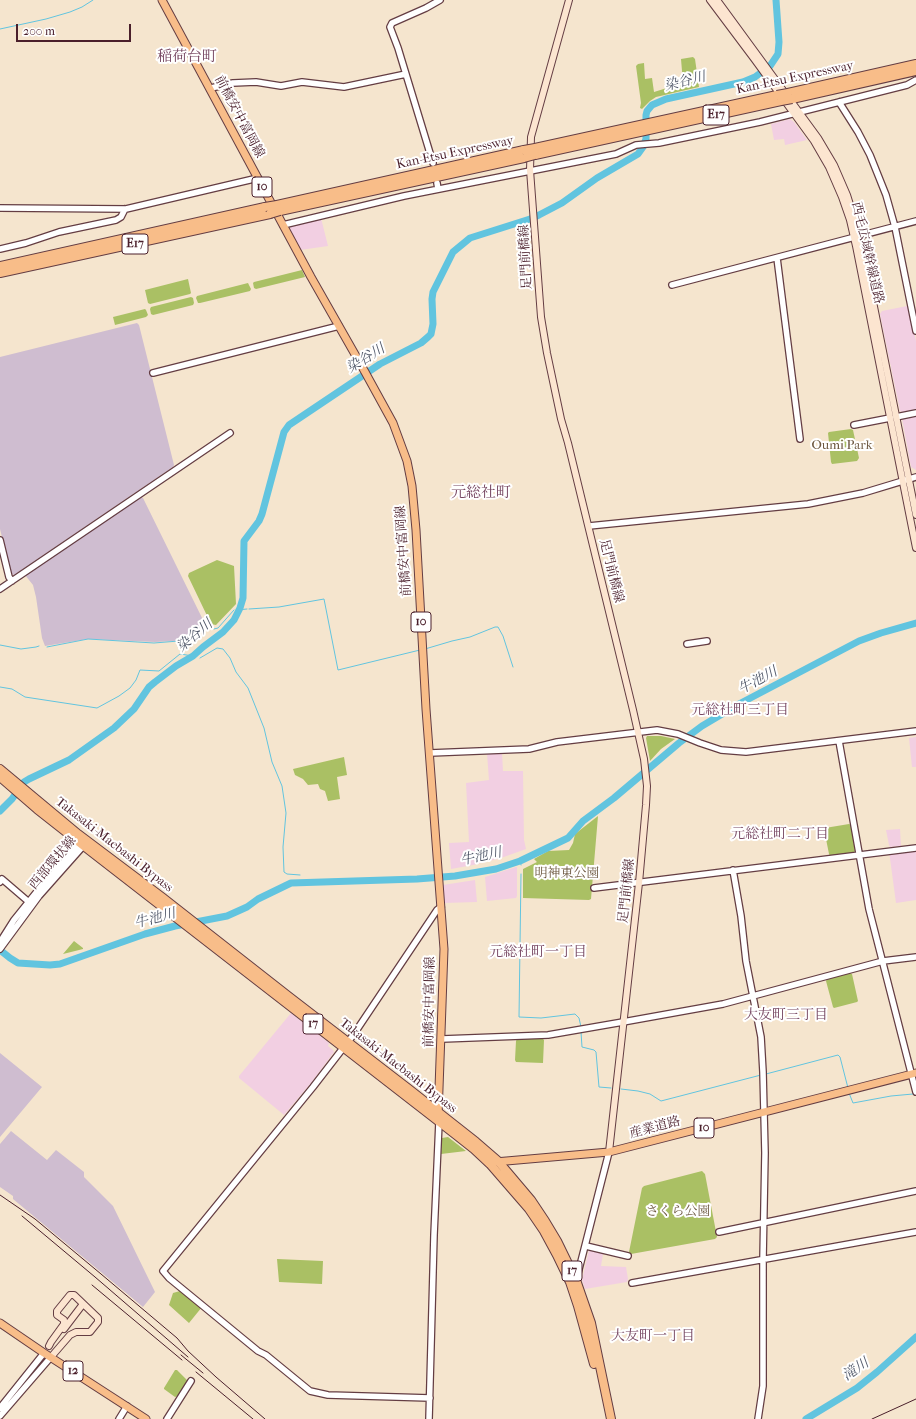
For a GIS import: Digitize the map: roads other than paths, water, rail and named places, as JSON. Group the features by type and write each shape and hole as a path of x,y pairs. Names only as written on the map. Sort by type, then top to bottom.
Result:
{"highway":[{"name":"Kan-Etsu Expressway","path":"0,274 278,208 913,68"},
{"name":"Kan-Etsu Expressway","path":"0,266 268,211"},
{"name":"Takasaki-Maebashi Bypass","path":"0,769 22,792 84,844 346,1045 438,1112 476,1142 530,1200 557,1241 576,1280 591,1323 611,1419"},
{"name":"Takasaki-Maebashi Bypass","path":"0,776 15,785"},
{"name":"Takasaki-Maebashi Bypass","path":"186,922 197,924 439,1122 494,1163 536,1219 555,1251 572,1289 587,1336 606,1419"}],"main road":[{"name":"前橋安中富岡線","path":"162,0 211,88 283,225 393,423 407,461 412,486 444,949 442,1040 438,1112 439,1122"},
{"name":"足門前橋線","path":"569,0 531,137 530,170 535,224 539,305 543,334 561,419 626,677 646,776 646,805 639,883 609,1152"},
{"name":"西毛広域幹線道路","path":"710,0 826,151 852,206 906,481 916,548"},
{"name":"西毛広域幹線道路","path":"717,0 762,66"},
{"name":"西毛広域幹線道路","path":"906,481 916,515"},
{"name":"産業道路","path":"494,1163 609,1152 914,1073"},
{"path":"49,1346 64,1324 64,1320 57,1314 58,1310 72,1294 98,1318 99,1321 90,1332 76,1332 70,1335 51,1358"},
{"path":"44,1353 83,1304"},
{"name":"12","path":"0,1323 51,1358 146,1419"},
{"path":"129,1408 139,1419"}],"street":[{"path":"433,163 398,48 390,28 391,24 440,0"},
{"path":"211,88 233,83 256,82 277,86 302,82 344,87 406,74"},
{"path":"283,225 530,170 616,154 638,145 724,130 907,85 916,80"},
{"path":"839,102 858,132 870,155 886,195 895,228 916,330"},
{"path":"0,208 125,209 258,178"},
{"path":"437,183 438,190"},
{"path":"0,249 26,243 59,232 113,221 121,217 125,209"},
{"path":"672,285 895,228 916,221"},
{"path":"778,258 800,439"},
{"path":"153,373 339,326"},
{"path":"854,425 916,413"},
{"path":"0,589 230,433"},
{"path":"589,526 808,504 849,496 916,477"},
{"path":"0,540 9,577 12,581"},
{"path":"687,644 707,641"},
{"path":"430,753 529,749 557,742 638,732 663,731 678,734 721,750 739,752 916,731"},
{"path":"839,741 869,909 914,1073 916,1092"},
{"name":"西部環状線","path":"1,946 30,903 84,844"},
{"path":"594,888 916,848"},
{"path":"733,870 742,916 746,962 761,1037 765,1153 763,1386 758,1419"},
{"path":"0,882 2,879 30,903"},
{"path":"430,1398 328,1395 310,1391 266,1355 258,1351 163,1272 166,1266 346,1045 437,910 441,907"},
{"path":"442,1040 548,1035 624,1022 723,1004 883,961 916,957"},
{"path":"429,1419 439,1122"},
{"path":"572,1289 586,1246 609,1152"},
{"path":"719,1232 916,1191"},
{"path":"632,1282 916,1232"},
{"path":"586,1246 628,1256"},
{"path":"0,1408 44,1353"},
{"path":"0,1416 51,1358"},
{"path":"166,1419 192,1381"},
{"path":"119,1419 129,1408"}],"waterway":[{"path":"0,29 70,12 93,0"},
{"name":"染谷川","path":"0,811 12,799 24,782 69,760 114,728 134,709 149,687 176,666 193,656 223,632 234,620 243,598 244,541 259,521 262,514 284,432 289,425 380,364 421,343 431,334 433,324 433,292 453,252 470,238 530,219 562,203 597,178 638,154 646,139 646,115 647,111 652,105 666,99 743,82 755,77 770,66 778,54 779,42 776,0"},
{"path":"249,609 279,607 324,599 338,670 420,650"},
{"name":"染谷川","path":"237,610 247,609"},
{"path":"214,629 218,628 234,610"},
{"name":"牛池川","path":"0,950 18,963 50,965 60,964 145,934 175,926 227,916 291,883 417,879 455,876 496,869 520,861 568,838 583,821 614,798 679,743 702,726 739,704 859,641 916,623"},
{"path":"425,649 470,637 498,627 503,636 513,667"},
{"path":"47,647 88,639 154,643 191,640"},
{"path":"0,645 21,649 39,646"},
{"path":"200,658 217,648 223,649 230,658 236,672 248,688 264,728 272,762 282,786 286,813 283,847 284,872 287,874 300,875"},
{"path":"0,687 12,689 25,697 97,708 130,688 136,680 140,670 159,671 180,654 193,656"},
{"name":"牛池川","path":"520,861 521,865"},
{"path":"521,874 519,1017 541,1018 575,1014 579,1018 581,1027"},
{"path":"581,1032 582,1047 594,1050 596,1052 599,1087 611,1088"},
{"path":"766,1074 838,1055 840,1057 848,1088"},
{"path":"621,1089 650,1094 661,1101 761,1075"},
{"path":"849,1093 853,1103 891,1096 913,1094"},
{"name":"滝川","path":"806,1419 857,1388 916,1337"}],"railway":[{"path":"0,1195 35,1219 177,1338 188,1351 216,1377 265,1419"},
{"path":"22,1216 188,1357"},
{"path":"92,1285 182,1360"},
{"path":"181,1355 203,1373"},
{"path":"196,1372 253,1419"},
{"path":"872,1419 916,1399"}],"district":[{"name":"稲荷台町","path":"187,57"},
{"name":"元総社町","path":"481,493"},
{"name":"元総社町三丁目","path":"740,711"},
{"name":"元総社町二丁目","path":"780,835"},
{"name":"元総社町一丁目","path":"538,953"},
{"name":"大友町三丁目","path":"786,1016"},
{"name":"大友町一丁目","path":"653,1337"}],"park label":[{"name":"Oumi Park","path":"842,446"},
{"name":"明神東公園","path":"567,874"},
{"name":"さくら公園","path":"678,1212"}]}
